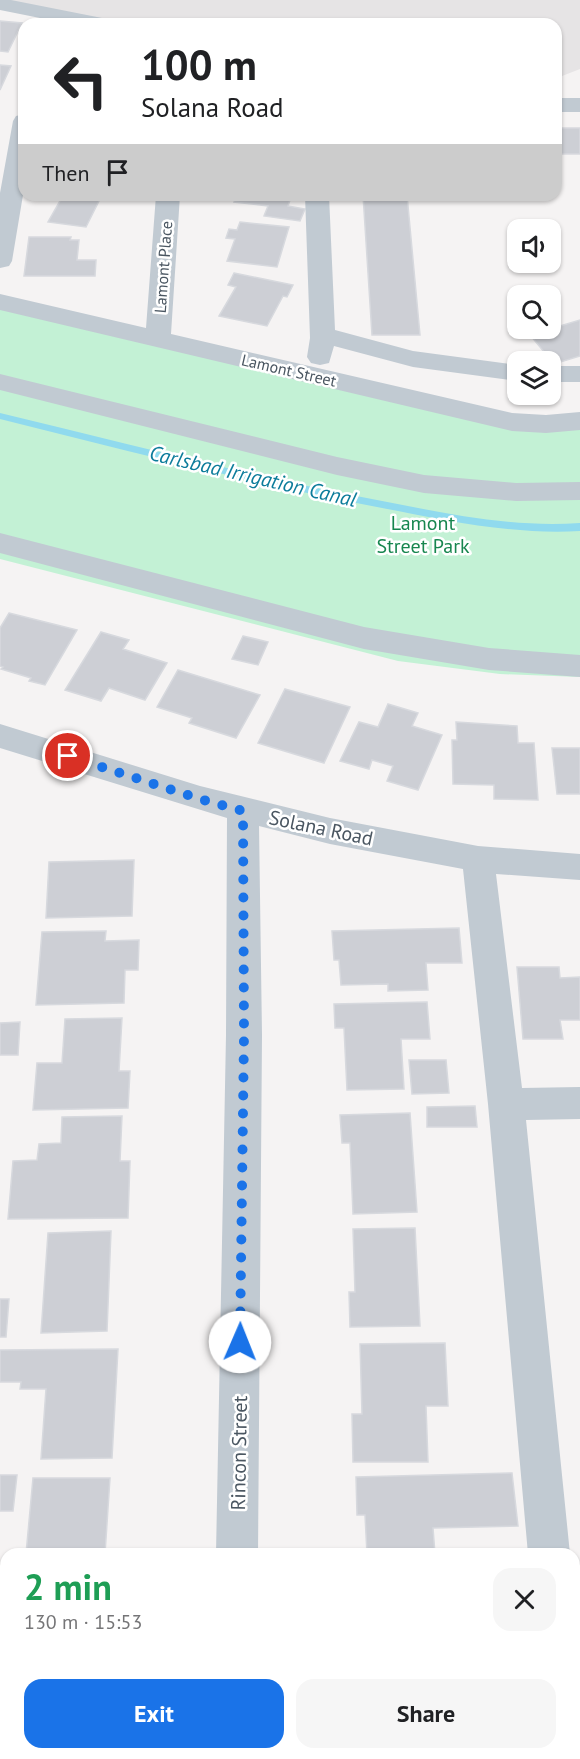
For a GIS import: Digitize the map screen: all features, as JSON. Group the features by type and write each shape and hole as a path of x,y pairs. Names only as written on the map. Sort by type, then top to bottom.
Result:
{"street":[{"path":"0,4 42,18"},
{"path":"562,105 580,105"},
{"path":"0,261 18,156"},
{"name":"Lamont Place","path":"158,340 168,201"},
{"path":"316,376 323,335 317,201"},
{"name":"Lamont Street","path":"0,302 512,422 546,424 580,421"},
{"path":"323,335 399,355 507,371"},
{"path":"388,393 399,355"},
{"path":"561,374 580,374"},
{"path":"0,382 337,466 424,484 516,492 580,491"},
{"path":"0,543 364,638 489,659 580,666"},
{"name":"Solana Road","path":"0,736 243,811 330,831 478,859 580,867"},
{"name":"Rincon Street","path":"237,1548 244,1035 243,811"},
{"path":"478,859 506,1104 548,1548"},
{"path":"506,1104 580,1103"}],"shaded area":[{"path":"0,0 580,0 580,69 562,76 562,18 76,18"}],"green space":[{"name":"Lamont Street Park","path":"0,302 460,411 580,421 580,677 500,674 398,661 0,559"}],"building":[{"path":"0,21 18,23 18,31 8,52 0,51"},
{"path":"0,65 11,66 0,90"},
{"path":"562,128 580,128 580,154 562,154"},
{"path":"60,201 99,201 86,227 48,222"},
{"path":"290,201 288,206 305,209 300,221 264,216 268,206 234,202"},
{"path":"363,201 408,201 420,335 372,335"},
{"path":"240,222 289,227 277,267 227,261 235,239 226,238 229,229 237,230"},
{"path":"29,237 71,237 70,240 79,240 77,260 96,260 95,276 24,276"},
{"path":"234,273 293,285 287,297 283,296 267,326 219,316 236,287 228,285"},
{"path":"580,320 580,356 561,362 561,351 543,351 533,339 561,339 561,326"},
{"path":"9,613 77,630 45,685 1,669 3,667 0,666 0,628"},
{"path":"101,632 129,640 123,649 167,663 145,700 109,688 101,701 65,690"},
{"path":"243,636 268,642 258,665 232,659"},
{"path":"178,670 260,695 236,738 189,723 192,718 157,707"},
{"path":"285,689 350,707 324,763 258,743"},
{"path":"388,704 418,713 412,726 442,735 418,790 387,781 393,766 372,760 369,769 340,761 359,722 378,727"},
{"path":"456,722 517,726 518,743 534,743 538,800 494,799 494,785 453,784 452,740 457,740"},
{"path":"552,748 580,748 580,794 557,794"},
{"path":"134,860 132,916 46,918 49,862"},
{"path":"459,928 462,963 426,963 428,990 388,991 388,984 341,985 339,960 334,960 332,931"},
{"path":"106,931 105,941 139,940 138,970 125,970 124,1003 36,1005 42,932"},
{"path":"517,967 559,967 560,978 580,977 580,1020 560,1020 563,1039 523,1039"},
{"path":"427,1002 430,1039 401,1039 404,1089 347,1090 344,1028 335,1028 334,1004"},
{"path":"122,1018 119,1071 130,1071 128,1108 33,1110 37,1063 62,1063 65,1019"},
{"path":"20,1022 18,1055 0,1055 0,1023"},
{"path":"409,1060 446,1060 449,1093 412,1094"},
{"path":"475,1106 477,1127 427,1127 427,1107"},
{"path":"410,1113 417,1212 353,1214 350,1143 342,1143 340,1115"},
{"path":"122,1116 120,1161 130,1161 128,1218 8,1219 13,1161 37,1160 39,1144 61,1143 62,1117"},
{"path":"415,1228 420,1326 350,1327 349,1292 355,1292 353,1229"},
{"path":"111,1231 107,1331 41,1333 48,1233"},
{"path":"0,1299 9,1299 6,1337 0,1337"},
{"path":"445,1343 448,1406 426,1406 428,1462 353,1462 352,1414 362,1414 360,1344"},
{"path":"118,1349 112,1458 41,1459 46,1389 20,1389 21,1382 0,1382 0,1350"},
{"path":"512,1473 518,1526 433,1528 435,1548 367,1548 365,1515 357,1515 356,1477"},
{"path":"0,1475 17,1475 13,1511 0,1511"},
{"path":"33,1478 110,1478 105,1548 27,1548"}],"waterway":[{"name":"Carlsbad Irrigation Canal","path":"0,416 249,477 349,498 512,527 580,527"}],"route":[{"path":"68,756 243,811 244,1035 240,1342"}]}
